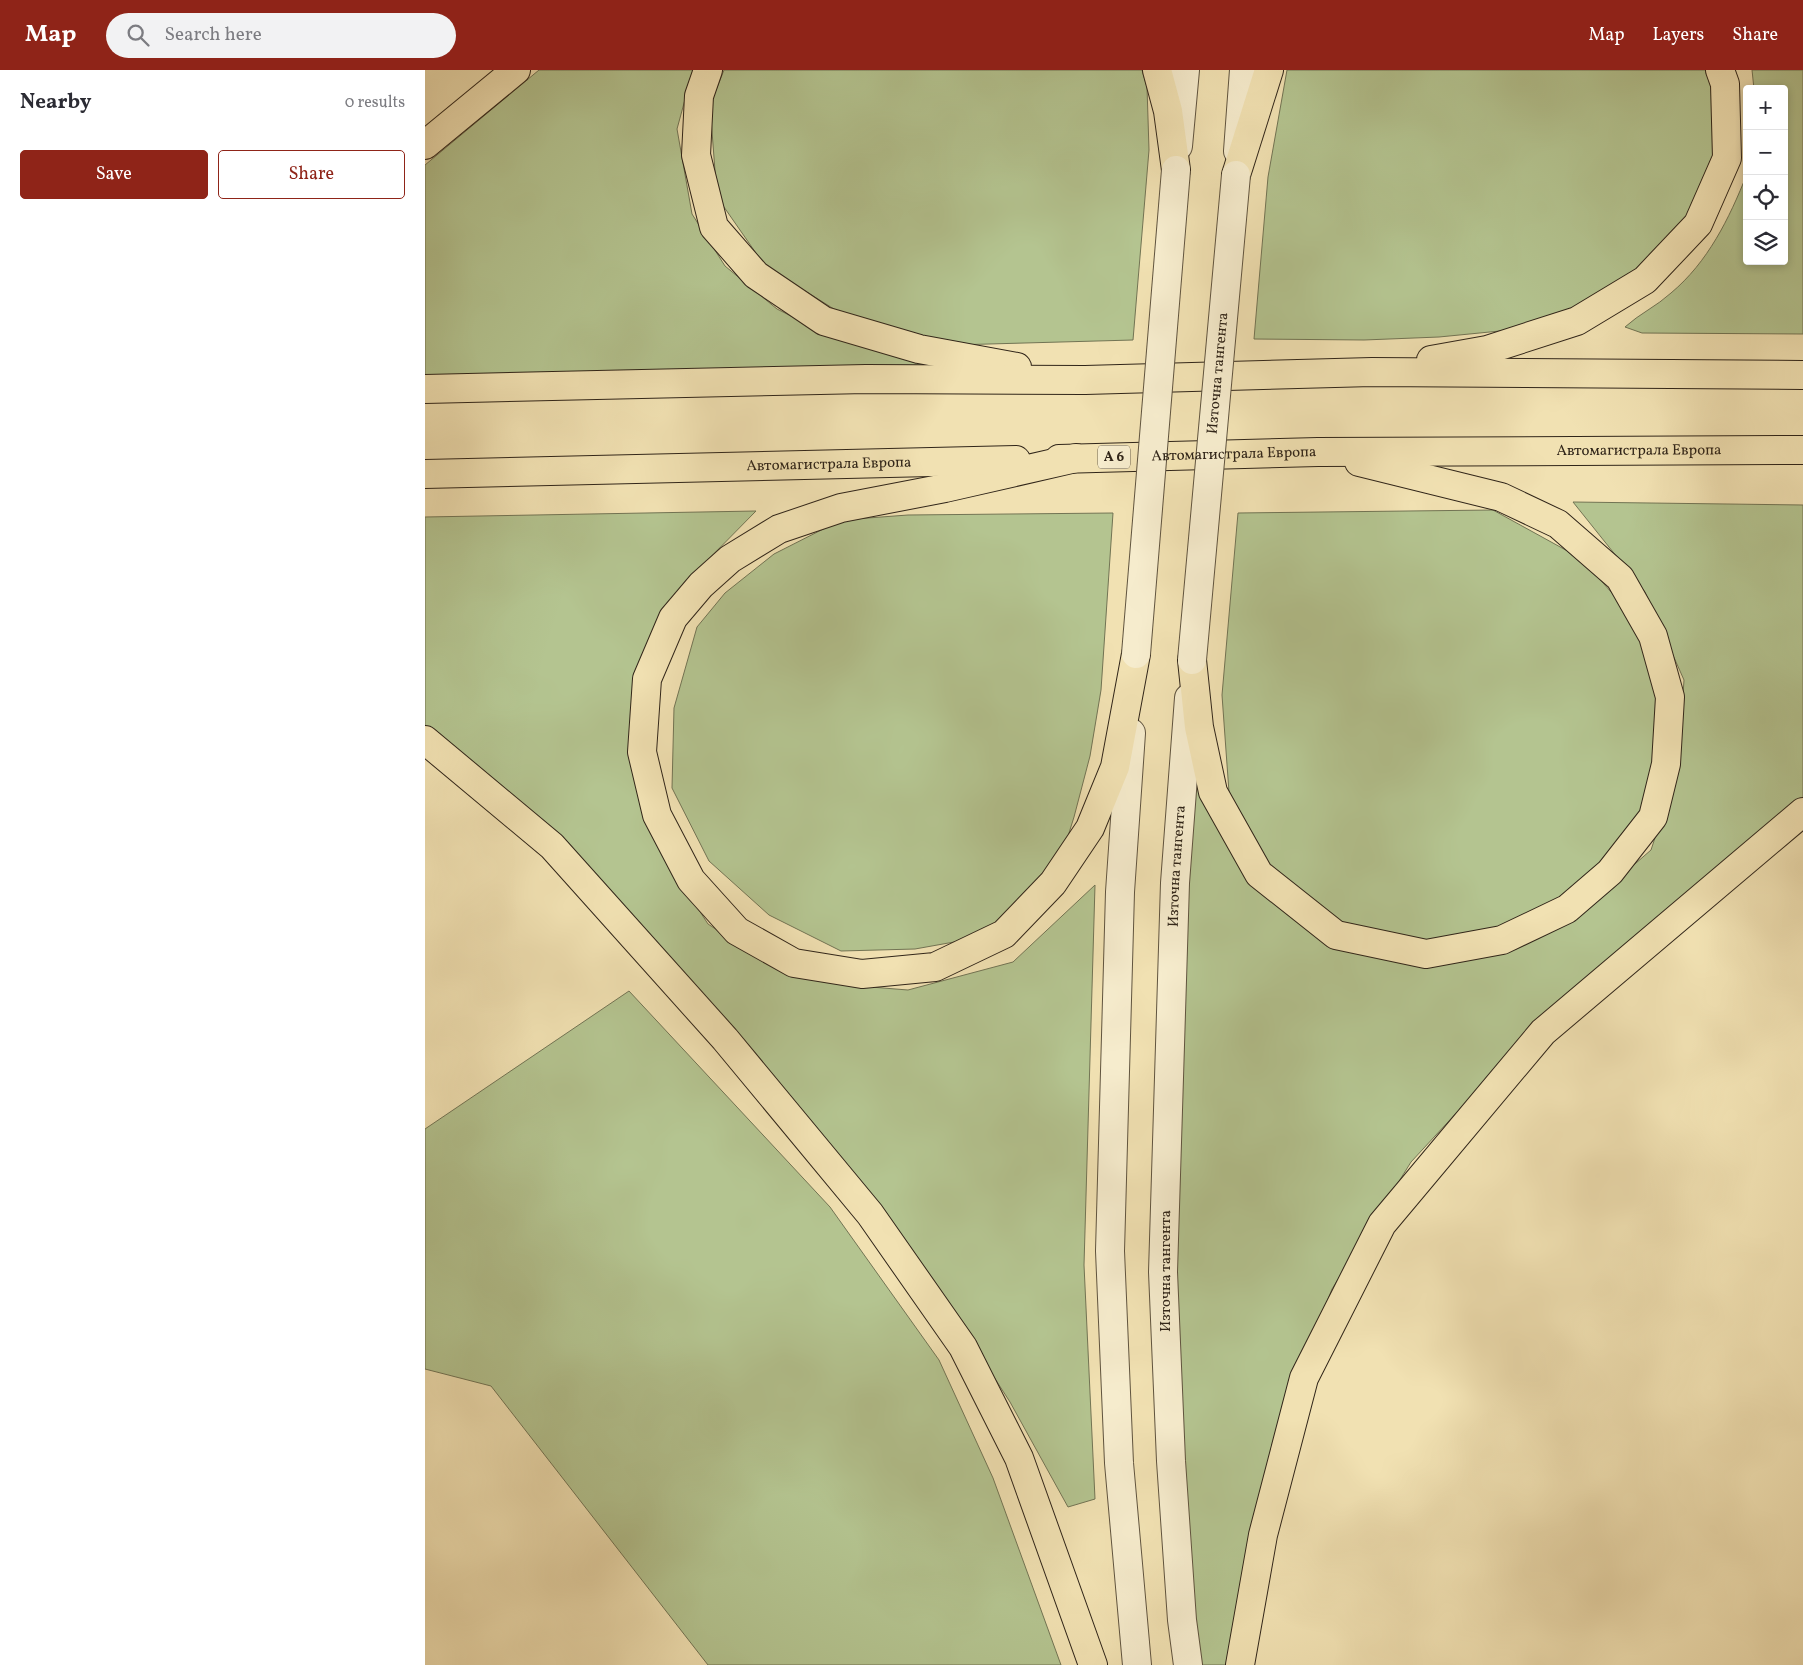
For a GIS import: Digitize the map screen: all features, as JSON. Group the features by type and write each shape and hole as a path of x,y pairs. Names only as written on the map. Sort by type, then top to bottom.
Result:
{"highway":[{"path":"425,146 516,70"},
{"path":"708,70 699,96 696,155 714,227 756,275 824,322 919,349 1085,380"},
{"path":"1157,70 1168,111 1176,170"},
{"path":"1235,175 1269,70"},
{"path":"1372,372 1487,350 1577,321 1645,280 1698,224 1727,158 1725,84 1720,70"},
{"path":"425,390 866,379 1085,380 1372,372 1803,375"},
{"name":"Автомагистрала Европа","path":"425,474 1319,452 1803,450"},
{"path":"1192,660 1199,727 1213,792 1259,874 1337,935 1426,954 1502,940 1567,909 1610,872 1653,817 1666,764 1670,697 1653,636 1619,578 1558,524 1501,497 1319,452"},
{"path":"1076,458 945,488 841,508 779,529 730,559 701,585 673,618 647,679 642,752 657,815 691,880 737,931 794,963 862,974 935,967 1004,934 1053,883 1090,828 1115,767 1136,654"},
{"path":"425,740 553,846 725,1039 870,1214 963,1347 1019,1458 1093,1665"},
{"path":"1240,1665 1263,1534 1305,1378 1382,1224 1543,1032 1803,812"}],"street":[{"path":"1137,1665 1119,1463 1110,1251 1119,892 1136,654 1185,70"},
{"name":"Източна тангента","path":"1188,1665 1182,1620 1171,1461 1163,1272 1175,883 1192,660 1245,70"}],"green space":[{"path":"539,70 693,70 677,129 692,214 725,266 777,309 837,339 960,368 425,378 425,165"},
{"path":"724,70 1142,70 1147,87 1149,150 1133,340 953,345 850,319 765,266 717,197 710,105"},
{"path":"1287,70 1710,70 1718,161 1694,218 1646,266 1591,304 1510,330 1439,337 1364,340 1254,339 1268,177"},
{"path":"1752,70 1803,70 1803,334 1642,333 1625,327 1666,298 1696,268 1707,254 1725,223 1743,183 1743,265 1788,265 1788,85 1754,85"},
{"path":"1573,502 1803,505 1803,799 1544,1018 1411,1162 1332,1289 1288,1400 1228,1665 1198,1665 1186,1534 1172,1259 1192,748 1310,931 1368,956 1427,966 1516,949 1590,903 1651,850 1678,768 1684,680 1645,592"},
{"path":"1493,510 1582,559 1626,609 1650,662 1661,717 1655,779 1630,835 1574,891 1513,928 1427,946 1348,930 1281,882 1230,806 1222,695 1238,513"},
{"path":"756,511 696,572 641,671 667,861 708,924 773,967 846,985 908,990 1013,962 1095,885 1084,1265 1095,1499 1068,1507 1010,1402 914,1253 804,1115 425,729 425,517"},
{"path":"1113,513 1101,690 1090,756 1074,817 1063,852 1028,896 982,937 915,949 841,951 769,915 709,861 672,788 674,708 697,627 725,593 774,554 841,520 908,515"},
{"path":"629,991 830,1207 939,1360 993,1478 1061,1665 708,1665 491,1386 425,1369 425,1129"}]}
